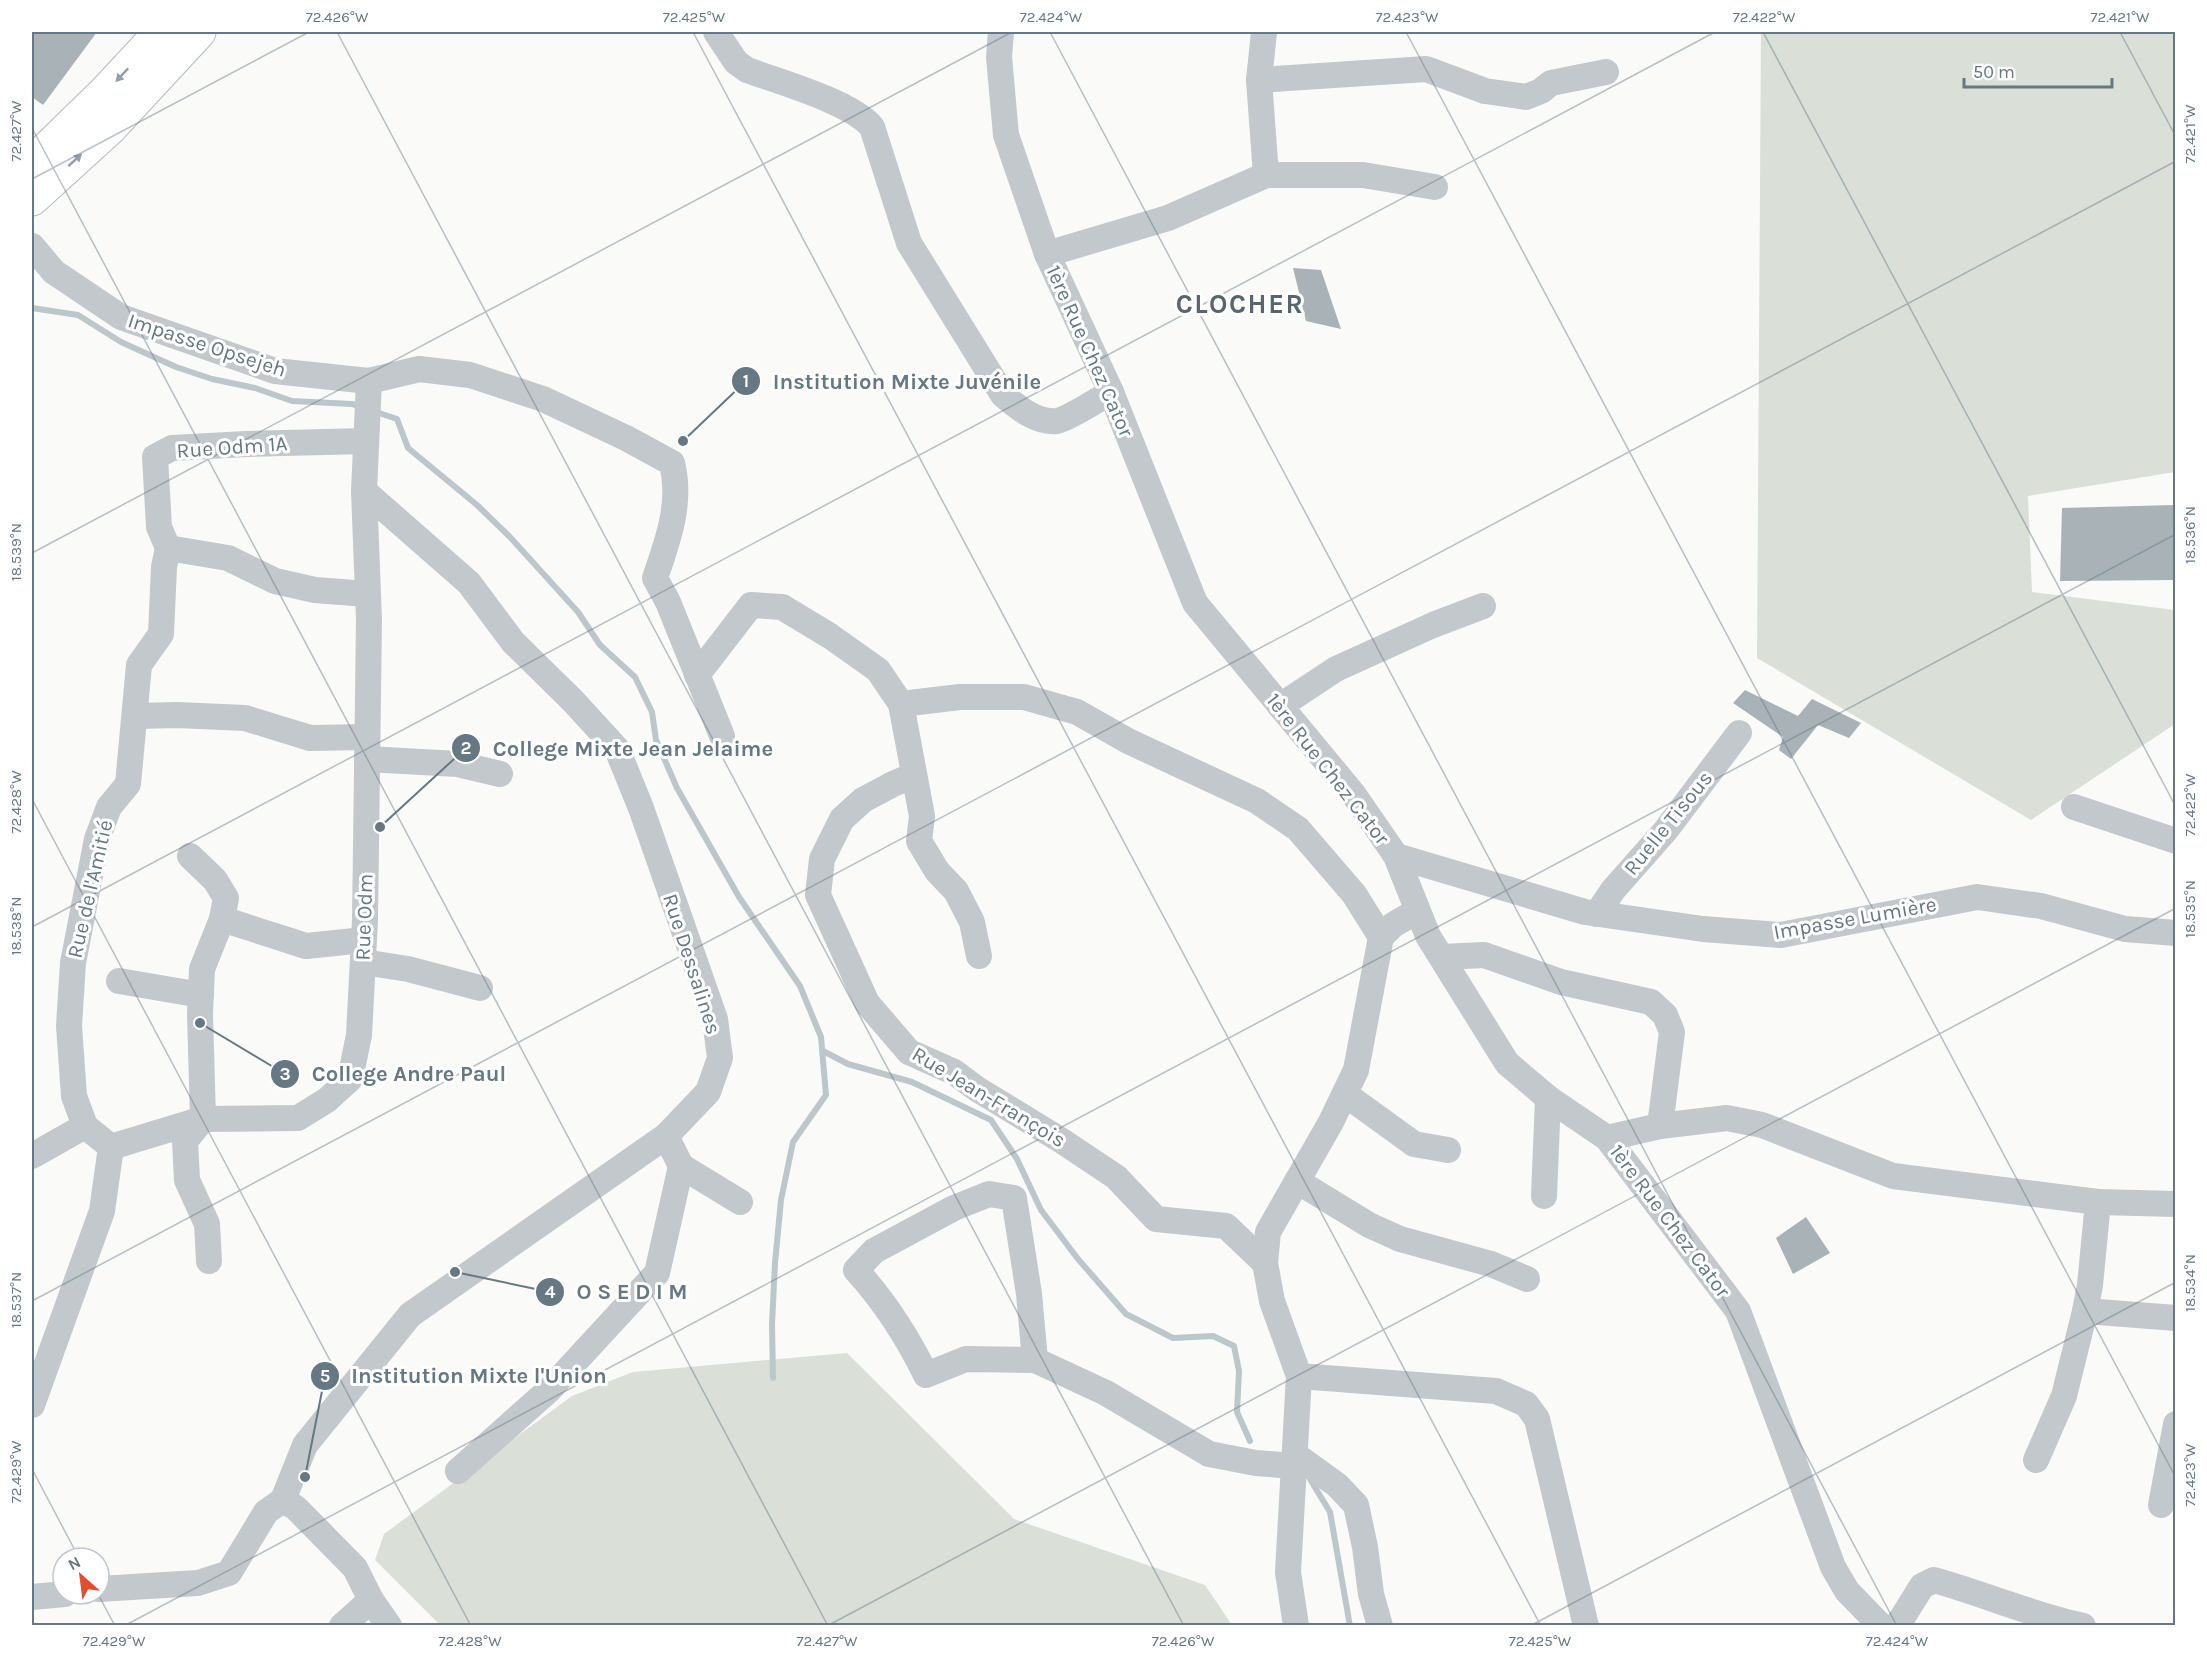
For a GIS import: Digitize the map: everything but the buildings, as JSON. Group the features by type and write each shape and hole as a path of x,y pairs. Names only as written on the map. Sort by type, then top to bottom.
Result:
{"main road":[{"path":"32,163 105,93 161,32"},
{"path":"32,199 111,128 199,32"}],"street":[{"path":"716,32 736,62 747,70 839,105 863,117 872,128 909,243 1003,395 1020,409 1039,418 1057,421 1111,392"},
{"name":"1ère Rue Chez Cator","path":"1001,32 999,57 1006,135 1047,254 1111,392 1195,603 1354,795 1396,856 1428,936 1507,1063 1548,1098 1607,1138 1738,1311 1833,1567 1848,1591 1881,1626"},
{"path":"1264,32 1259,80 1266,175"},
{"path":"1259,80 1426,69 1485,91 1526,97 1541,91 1551,83 1606,72"},
{"path":"1047,254 1168,218 1266,175 1363,175 1435,187"},
{"name":"Impasse Opsejeh","path":"32,246 54,272 121,317 275,371 369,381 419,369 470,375 543,399 626,438 672,463 676,481 672,530 654,578 668,602 722,735"},
{"name":"Rue Odm","path":"111,1148 203,1119 298,1118 327,1101 350,1079 359,1035 364,951 368,594 364,491 369,381"},
{"name":"Rue Odm 1A","path":"168,548 159,527 155,457 172,448 366,441"},
{"name":"Rue Dessalines","path":"283,1500 305,1445 410,1316 666,1136 708,1092 720,1058 715,1018 641,808 617,749 573,701 513,642 469,583 364,491"},
{"path":"168,548 228,558 275,581 315,590 368,594"},
{"name":"Rue de l'Amitié","path":"85,1126 74,1096 69,1026 73,963 97,839 109,807 129,784 139,665 162,634 164,567 168,548"},
{"path":"697,675 751,605 782,607 830,636 878,670 901,704 922,816 919,841 937,871 956,891 972,922 978,956"},
{"path":"1280,706 1336,669 1483,606"},
{"path":"901,704 960,697 1023,697 1077,712 1128,741 1257,801 1298,829 1354,894 1381,937"},
{"path":"135,716 245,718 310,738 458,764 500,774"},
{"name":"Ruelle Tisous","path":"1597,914 1613,890 1666,830 1739,733"},
{"name":"Rue Jean-François","path":"914,776 863,800 842,819 822,859 818,895 867,1003 909,1052 954,1072 1116,1177 1156,1219 1226,1226 1265,1263"},
{"path":"2074,807 2175,841"},
{"path":"190,856 215,880 226,898 222,919 202,969 203,1119 185,1141 187,1180 207,1224 208,1261"},
{"name":"Impasse Lumière","path":"1396,856 1585,912 1703,929 1781,935 1977,897 2041,906 2125,929 2175,933"},
{"path":"1296,1626 1288,1572 1299,1376 1272,1301 1265,1263 1268,1232 1356,1070 1381,937 1393,924 1417,911"},
{"path":"222,919 306,946 364,951 408,969 480,988"},
{"path":"1442,957 1484,955 1561,982 1651,1002 1665,1015 1672,1032 1660,1126"},
{"path":"119,981 201,994"},
{"path":"1345,1094 1414,1144 1448,1150"},
{"path":"1544,1196 1548,1098"},
{"path":"1607,1138 1660,1126 1726,1118 1762,1125 1893,1176 2098,1202 2175,1204"},
{"path":"32,1155 85,1126 111,1148 102,1211 32,1405"},
{"path":"666,1136 681,1166 740,1202"},
{"path":"458,1471 549,1390 657,1273 681,1166"},
{"path":"1297,1180 1334,1205 1380,1230 1401,1239 1491,1264 1527,1279"},
{"path":"1035,1360 1029,1294 1014,1198 989,1194 954,1208 874,1251 856,1270 895,1318 926,1375 966,1359 1035,1360 1106,1393 1209,1454 1256,1463 1294,1466 1301,1459 1337,1485 1356,1505 1365,1547 1371,1594 1380,1626"},
{"path":"2036,1460 2064,1396 2085,1311 2098,1202"},
{"path":"2085,1311 2175,1318"},
{"path":"1299,1376 1496,1391 1526,1404 1537,1419 1586,1626"},
{"path":"2161,1505 2175,1424"},
{"path":"111,1588 198,1583 229,1573 266,1512 283,1500 296,1508 355,1569 371,1600 389,1626"},
{"path":"1897,1626 1922,1586 1934,1580 2045,1617 2083,1626"},
{"path":"32,1597 51,1595"},
{"path":"342,1626 371,1600"}],"shaded area":[{"path":"1761,32 2175,32 2175,472 2028,496 2032,592 2175,610 2175,724 2031,820 1757,658"},
{"path":"847,1353 1014,1519 1205,1585 1232,1625 440,1625 375,1560 384,1534 572,1396 633,1372"}],"waterway":[{"path":"32,308 78,315 121,342 176,367 212,379 255,388 292,401 352,404 363,407"},
{"path":"373,411 397,419 408,448 477,505 509,536 578,612 600,645 635,677 652,712 656,740 677,788 739,897 800,986 821,1037 826,1095 793,1142 781,1200 772,1324 773,1378"},
{"path":"823,1051 848,1064 912,1082 991,1120 1017,1159 1041,1210 1078,1259 1126,1314 1173,1338 1213,1336 1234,1346 1239,1371 1237,1412 1250,1441"},
{"path":"1310,1479 1330,1512 1350,1626"}],"place":[{"name":"Institution Mixte Juvénile","path":"683,441"},
{"name":"College Mixte Jean Jelaime","path":"380,827"},
{"name":"College Andre Paul","path":"200,1023"},
{"name":"O S E D I M","path":"455,1272"},
{"name":"Institution Mixte l'Union","path":"305,1477"}],"district":[{"name":"CLOCHER","path":"1240,304"}]}
